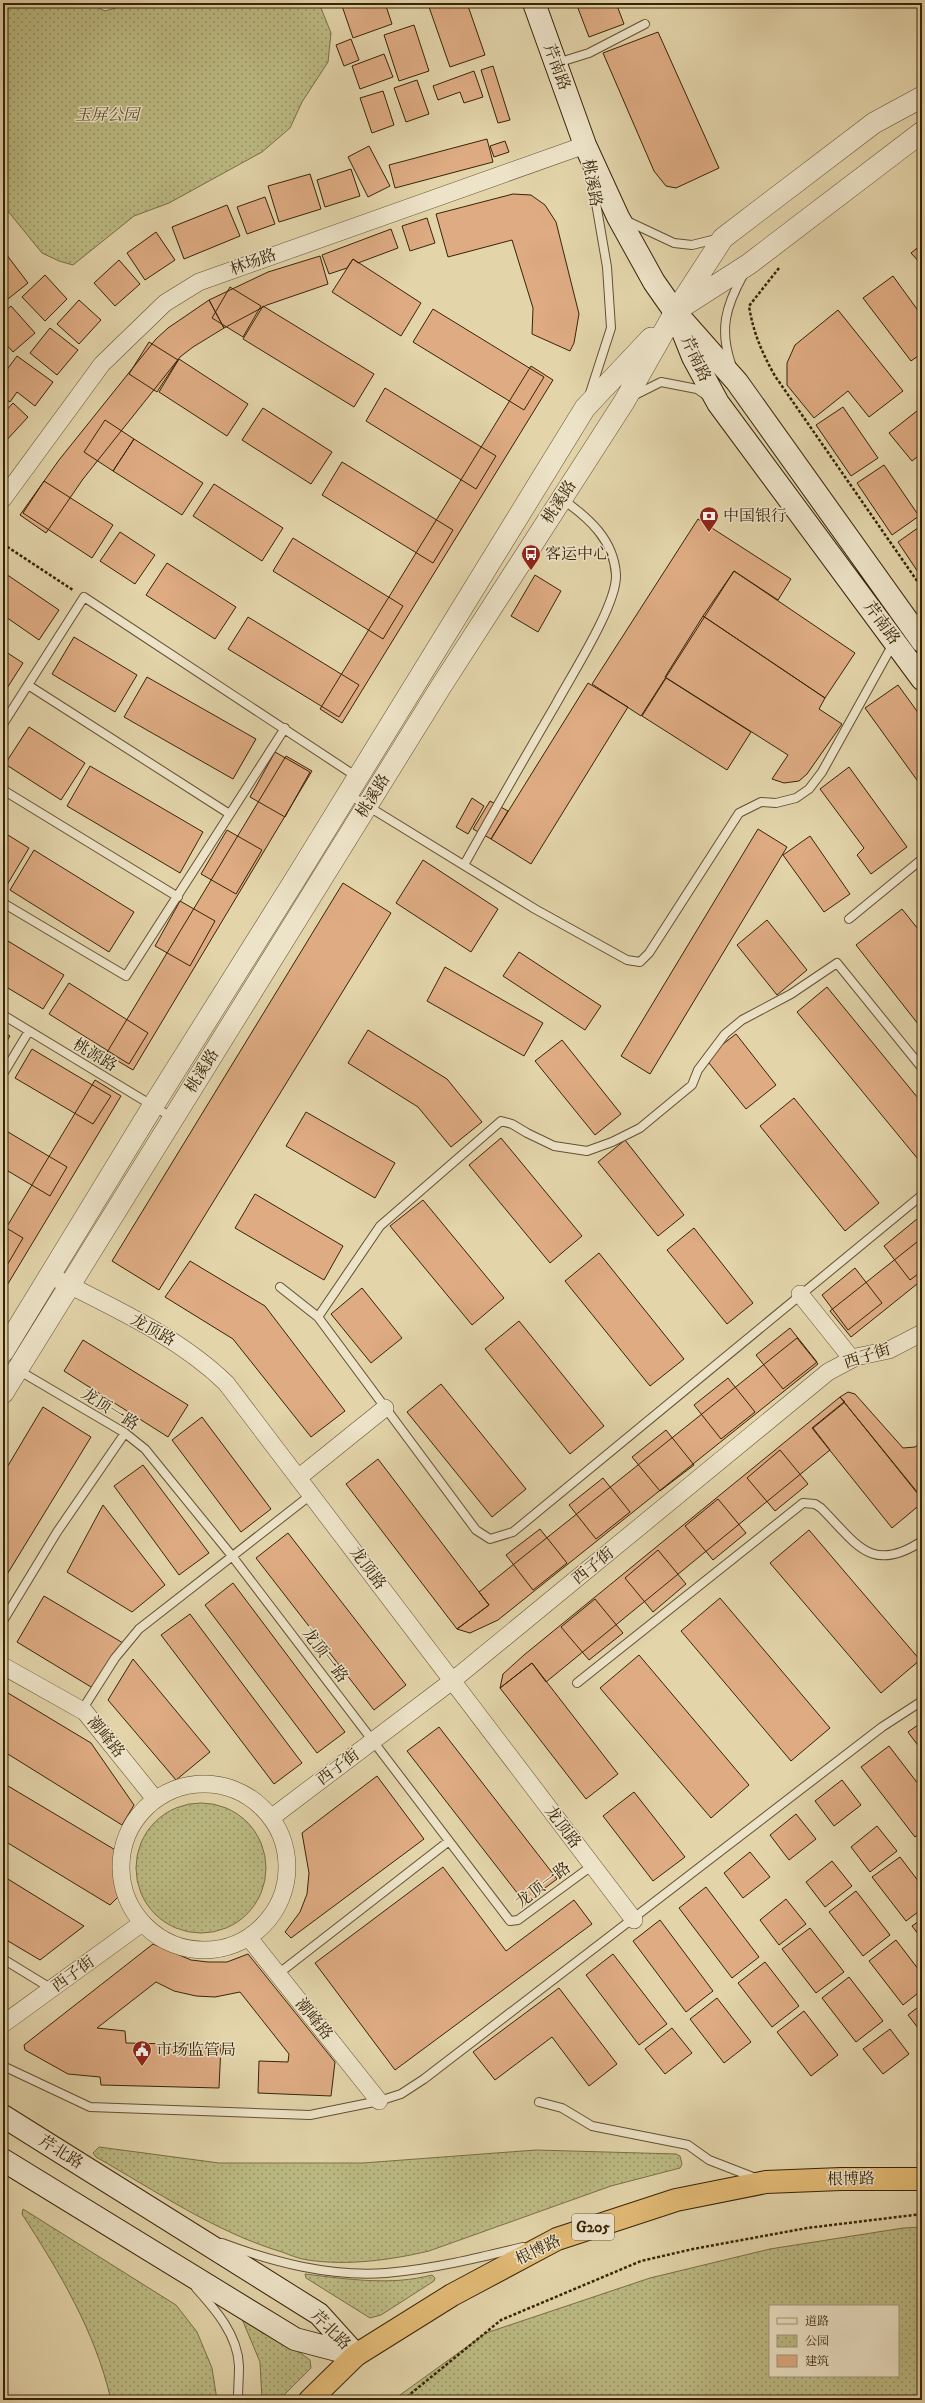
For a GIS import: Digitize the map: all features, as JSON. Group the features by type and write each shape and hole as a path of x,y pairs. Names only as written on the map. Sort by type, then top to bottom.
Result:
{"highway":[{"name":"根博路","path":"310,2400 356,2355 452,2295 557,2239 676,2200 766,2182 841,2179 922,2179"}],"main road":[{"name":"芹南路","path":"534,3 585,146 618,217 654,282 675,312 694,357 718,403 900,631 922,679"},
{"path":"675,312 737,382 900,631 922,641"},
{"name":"芹北路","path":"3,2116 319,2314 356,2355"},
{"name":"芹北路","path":"3,2160 295,2339 356,2355"}],"street":[{"path":"675,312 722,238 874,123 922,97"},
{"path":"675,312 749,264 922,132"},
{"name":"林场路","path":"3,499 102,364 165,303 199,282 585,146"},
{"name":"桃溪路","path":"3,1393 173,1118 585,408 675,312"},
{"name":"桃溪路","path":"3,1352 153,1106 364,789 561,498 624,402 675,312"},
{"name":"龙顶路","path":"50,1275 173,1340 207,1364 226,1383 298,1478 312,1494 634,1920"},
{"path":"800,1294 852,1359"},
{"name":"西子街","path":"271,1818 452,1681 828,1372 852,1359 889,1350 922,1333"},
{"path":"298,1478 385,1408"},
{"name":"潮峰路","path":"3,1666 82,1710 155,1799"},
{"path":"204,1784 230,1788 253,1799 271,1818 284,1842 288,1869 283,1896 269,1920 249,1938 228,1948 205,1951 189,1949 160,1939 142,1923 127,1900 120,1872 123,1844 135,1819 155,1799 178,1788 204,1784"},
{"name":"西子街","path":"3,2024 142,1923"},
{"name":"潮峰路","path":"249,1938 379,2101"}],"lane":[{"path":"556,64 589,53 645,24"},
{"name":"桃溪路","path":"585,146 607,267 610,328 585,408"},
{"path":"618,217 674,243 692,245 722,238"},
{"path":"737,382 725,345 725,320 729,302 749,264"},
{"path":"624,402 647,387 661,382 697,389 718,403"},
{"path":"464,865 594,636 612,594 616,576 610,548 588,517 561,498"},
{"path":"3,724 84,597 285,728 464,865 535,909 628,960 640,962 649,953 739,813 761,802 776,803 796,798 809,789 822,772 900,631"},
{"path":"28,685 228,813"},
{"path":"3,902 126,976 178,897 228,813 285,728"},
{"path":"3,790 178,897"},
{"path":"849,919 922,859"},
{"path":"318,1317 380,1226 501,1121 512,1124 527,1134 554,1146 587,1151 612,1142 640,1128 692,1085 698,1070 725,1034 742,1020 791,994 837,963 922,1068"},
{"name":"桃源路","path":"3,1015 173,1118"},
{"path":"3,1074 29,1031"},
{"path":"280,1287 318,1317 476,1530 490,1539 513,1532 800,1294 922,1196"},
{"name":"龙顶一路","path":"17,1370 125,1433 146,1449 232,1556 510,1921 518,1920 593,1866"},
{"path":"3,1621 57,1532 125,1433"},
{"path":"82,1710 115,1658 139,1629 312,1494"},
{"path":"577,1683 803,1503 815,1504 821,1508 862,1549 878,1557 894,1556 922,1542"},
{"path":"3,2066 90,2107 310,2114 379,2101 401,2094 424,2079 634,1920 882,1727 922,1701"},
{"path":"278,1974 449,1841"},
{"path":"3,1959 52,1989"},
{"path":"539,2102 562,2108 592,2126 688,2145 709,2160 766,2182"},
{"path":"181,2227 273,2260 314,2269 348,2272 384,2273 455,2264 557,2239"},
{"path":"141,2246 194,2285 217,2311 230,2333 239,2364 238,2400"}],"path":[{"path":"783,265 749,306 752,328 759,347 774,376 922,588"},
{"path":"3,544 84,597"},
{"path":"403,2400 501,2320 641,2261 693,2249 807,2228 922,2214"}],"green space":[{"name":"玉屏公园","path":"3,3 88,3 105,11 132,3 319,3 331,33 328,62 302,102 290,128 262,152 169,203 134,216 73,265 59,261 42,253 3,205"},
{"path":"201,1803 226,1808 247,1822 261,1843 266,1868 261,1893 247,1914 226,1928 201,1933 176,1928 155,1914 141,1893 136,1868 141,1843 155,1822 176,1808"},
{"path":"99,2147 219,2163 363,2163 536,2150 676,2154 680,2156 682,2164 680,2168 611,2186 429,2251 369,2261 323,2262 298,2258 257,2244 233,2234 186,2210 96,2157 93,2153"},
{"path":"23,2209 176,2305 197,2332 212,2368 217,2400 111,2400 96,2350 86,2326 50,2258 22,2214"},
{"path":"922,2227 922,2400 393,2400 486,2333 650,2278 770,2249 903,2228"},
{"path":"305,2274 385,2281 432,2275 435,2278 434,2281 381,2315 370,2318 306,2278"},
{"path":"242,2319 253,2319 310,2360 311,2368 279,2400 262,2400 260,2362"}],"building":[{"path":"341,3 385,3 392,24 353,38"},
{"path":"441,3 467,3 485,55 450,67 429,7"},
{"path":"576,3 616,3 624,24 589,37"},
{"path":"414,25 429,71 399,81 384,35"},
{"path":"658,32 719,168 676,188 666,186 654,171 603,53"},
{"path":"351,39 359,60 344,66 336,45"},
{"path":"384,54 393,77 360,89 352,66"},
{"path":"493,66 510,120 498,123 481,70"},
{"path":"474,71 483,97 464,103 460,92 438,100 433,86"},
{"path":"417,80 429,114 406,122 394,88"},
{"path":"383,91 394,125 372,133 360,98"},
{"path":"487,139 493,162 395,188 389,165"},
{"path":"505,141 509,152 494,157 490,146"},
{"path":"369,146 390,186 368,197 348,157"},
{"path":"351,169 360,196 325,207 317,180"},
{"path":"310,174 321,209 279,222 268,186"},
{"path":"513,194 531,195 545,205 556,222 579,314 574,343 570,351 532,334 533,308 512,240 448,257 436,214"},
{"path":"265,197 275,224 247,234 237,207"},
{"path":"227,205 240,236 184,259 172,227"},
{"path":"427,218 435,243 410,251 402,226"},
{"path":"391,229 398,248 358,263 353,259 347,268 329,274 322,255"},
{"path":"156,232 175,260 145,280 127,253"},
{"path":"922,244 922,265 911,253"},
{"path":"6,254 28,283 3,303 3,256"},
{"path":"320,256 328,284 267,305 224,328 209,300 268,272"},
{"path":"353,259 421,303 401,336 332,292"},
{"path":"119,260 140,284 115,306 94,283"},
{"path":"45,275 67,299 45,321 22,297"},
{"path":"893,276 922,316 922,353 911,361 863,298"},
{"path":"230,287 261,306 243,337 212,318"},
{"path":"79,300 101,320 79,344 57,324"},
{"path":"209,300 224,328 180,357 83,479 46,533 20,515 59,460 156,339 168,328"},
{"path":"11,306 35,333 13,352 3,341 3,313"},
{"path":"263,306 374,374 354,407 243,339"},
{"path":"433,309 544,377 524,410 413,342"},
{"path":"838,310 903,391 869,417 848,391 814,418 787,385 787,363 795,345"},
{"path":"50,328 78,350 57,375 30,353"},
{"path":"149,342 178,360 157,392 129,374"},
{"path":"17,356 53,382 35,406 17,392 10,402 3,397 3,375"},
{"path":"179,359 248,404 227,436 159,392"},
{"path":"531,366 553,380 342,723 320,709"},
{"path":"385,388 496,456 476,489 366,421"},
{"path":"13,403 28,417 3,444 3,414"},
{"path":"843,407 878,458 851,476 816,425"},
{"path":"922,407 922,453 912,461 889,433"},
{"path":"263,408 332,452 311,484 242,440"},
{"path":"105,420 134,439 113,471 84,452"},
{"path":"134,439 203,483 182,515 113,471"},
{"path":"342,462 453,530 433,563 322,495"},
{"path":"884,465 919,516 892,535 857,483"},
{"path":"44,481 113,525 92,558 23,513"},
{"path":"214,484 283,528 262,561 193,516"},
{"path":"698,519 791,579 778,600 734,571 641,716 592,684"},
{"path":"922,525 922,578 898,542"},
{"path":"120,532 155,555 135,584 100,561"},
{"path":"293,538 403,606 383,639 273,571"},
{"path":"167,563 236,607 215,639 146,595"},
{"path":"734,571 855,653 825,698 703,616"},
{"path":"3,572 59,610 39,640 3,615"},
{"path":"535,575 561,591 538,632 511,616"},
{"path":"703,616 825,698 819,709 842,724 807,774 799,781 784,783 772,779 788,755 665,677"},
{"path":"248,617 359,685 339,717 228,649"},
{"path":"74,637 137,675 115,712 52,674"},
{"path":"3,650 23,663 4,693 3,692"},
{"path":"147,677 256,739 233,779 124,717"},
{"path":"666,678 751,732 727,770 642,716"},
{"path":"588,683 628,707 531,864 491,839"},
{"path":"898,685 922,718 922,787 865,708"},
{"path":"29,727 85,763 61,800 5,764"},
{"path":"275,752 310,772 285,817 250,797"},
{"path":"286,756 312,771 133,1070 106,1054"},
{"path":"90,766 203,832 180,873 67,806"},
{"path":"849,767 907,847 871,874 857,855 864,848 820,789"},
{"path":"472,798 484,806 468,834 456,827"},
{"path":"490,801 508,811 491,839 473,829"},
{"path":"758,829 787,847 650,1074 621,1056"},
{"path":"227,830 262,850 236,894 201,874"},
{"path":"3,832 29,848 7,885 3,883"},
{"path":"810,836 850,894 824,912 783,855"},
{"path":"34,850 134,912 109,952 10,890"},
{"path":"423,860 498,909 471,952 396,903"},
{"path":"343,883 391,913 159,1290 112,1261"},
{"path":"180,901 215,921 190,966 155,946"},
{"path":"902,909 922,934 922,1029 856,945"},
{"path":"767,920 807,970 777,995 737,945"},
{"path":"3,938 64,975 43,1009 3,985"},
{"path":"519,952 601,1006 585,1030 503,976"},
{"path":"445,967 543,1023 524,1056 427,1001"},
{"path":"69,983 148,1033 129,1064 49,1014"},
{"path":"827,987 922,1103 922,1164 797,1012"},
{"path":"368,1030 447,1079 482,1122 451,1147 418,1107 348,1063"},
{"path":"3,1032 10,1036 3,1047"},
{"path":"736,1034 776,1085 746,1109 705,1058"},
{"path":"562,1040 621,1114 595,1135 535,1061"},
{"path":"32,1049 111,1096 93,1124 15,1078"},
{"path":"95,1080 121,1096 3,1292 3,1233"},
{"path":"794,1098 879,1203 845,1231 760,1126"},
{"path":"306,1112 395,1163 375,1198 286,1146"},
{"path":"3,1129 67,1167 50,1196 3,1168"},
{"path":"501,1138 582,1236 550,1263 469,1165"},
{"path":"625,1140 684,1215 658,1236 598,1162"},
{"path":"255,1194 343,1246 324,1280 235,1228"},
{"path":"423,1200 504,1298 472,1325 390,1226"},
{"path":"917,1219 922,1225 922,1271 910,1280 884,1246"},
{"path":"3,1226 23,1238 6,1267 3,1265"},
{"path":"694,1228 753,1303 727,1324 667,1250"},
{"path":"922,1238 922,1280 851,1337 830,1311"},
{"path":"599,1253 684,1359 650,1386 565,1281"},
{"path":"190,1261 265,1306 345,1411 311,1437 233,1339 165,1297"},
{"path":"855,1268 882,1303 848,1330 822,1295"},
{"path":"362,1288 402,1338 371,1363 331,1314"},
{"path":"519,1321 604,1426 570,1454 485,1349"},
{"path":"790,1328 817,1362 783,1389 756,1355"},
{"path":"797,1338 818,1364 498,1620 470,1633 457,1629 489,1605 479,1592"},
{"path":"83,1340 188,1405 168,1437 64,1371"},
{"path":"728,1378 755,1412 721,1439 694,1405"},
{"path":"441,1384 526,1489 492,1517 407,1412"},
{"path":"848,1392 855,1394 903,1448 915,1447 922,1442 922,1499 840,1397"},
{"path":"840,1397 845,1402 813,1428 830,1450 546,1682 532,1663 500,1688 503,1674 524,1655"},
{"path":"844,1402 922,1498 922,1503 892,1528 812,1428"},
{"path":"43,1407 91,1437 3,1581 3,1474"},
{"path":"202,1417 271,1509 241,1532 172,1440"},
{"path":"666,1430 694,1465 660,1491 632,1457"},
{"path":"780,1450 808,1484 775,1511 747,1478"},
{"path":"378,1459 489,1605 457,1629 346,1484"},
{"path":"143,1465 209,1553 179,1575 114,1486"},
{"path":"603,1478 630,1512 596,1539 569,1505"},
{"path":"718,1499 746,1533 713,1560 685,1526"},
{"path":"103,1505 165,1585 132,1612 67,1572"},
{"path":"540,1529 567,1563 533,1590 506,1555"},
{"path":"809,1530 920,1660 881,1693 770,1563"},
{"path":"288,1533 406,1685 374,1710 256,1558"},
{"path":"658,1550 686,1584 653,1612 625,1578"},
{"path":"233,1583 345,1732 317,1753 205,1605"},
{"path":"44,1596 123,1643 96,1690 17,1642"},
{"path":"720,1598 830,1728 791,1761 681,1631"},
{"path":"595,1599 623,1633 589,1660 561,1627"},
{"path":"190,1614 302,1763 274,1784 161,1635"},
{"path":"639,1655 749,1785 711,1818 600,1688"},
{"path":"133,1659 210,1752 176,1780 108,1700"},
{"path":"532,1663 618,1774 586,1799 500,1688"},
{"path":"3,1690 91,1743 134,1805 122,1825 3,1751"},
{"path":"922,1722 922,1751 908,1732"},
{"path":"439,1727 557,1879 525,1903 407,1751"},
{"path":"889,1746 922,1789 922,1832 915,1837 861,1767"},
{"path":"377,1776 424,1839 291,1938 285,1932 300,1912 307,1894 309,1873 302,1833"},
{"path":"842,1780 861,1805 834,1826 815,1801"},
{"path":"3,1783 117,1851 114,1872 119,1896 110,1905 3,1840"},
{"path":"634,1792 685,1857 653,1881 603,1816"},
{"path":"796,1814 816,1839 789,1860 770,1835"},
{"path":"877,1826 897,1851 870,1872 851,1847"},
{"path":"750,1852 770,1877 743,1898 724,1873"},
{"path":"900,1857 922,1886 922,1909 906,1921 872,1877"},
{"path":"832,1861 852,1886 825,1907 806,1882"},
{"path":"443,1867 506,1951 574,1900 592,1924 395,2070 315,1963"},
{"path":"3,1876 84,1926 40,1960 3,1938"},
{"path":"706,1887 759,1957 732,1978 679,1908"},
{"path":"856,1891 890,1935 863,1956 829,1912"},
{"path":"786,1899 806,1924 779,1945 760,1920"},
{"path":"922,1919 922,1939 912,1926"},
{"path":"660,1920 713,1991 686,2012 633,1941"},
{"path":"810,1928 844,1972 816,1993 782,1949"},
{"path":"896,1940 922,1974 922,1990 903,2005 869,1961"},
{"path":"153,1944 191,1960 208,1962 227,1962 248,1954 335,2062 331,2096 258,2093 259,2061 288,2062 289,2054 240,1992 215,1997 196,1996 174,1991 156,1982 97,2028 125,2031 126,2043 221,2045 219,2088 101,2085 100,2077 68,2074 25,2050 24,2045"},
{"path":"613,1954 667,2024 639,2045 586,1975"},
{"path":"765,1962 799,2006 772,2027 738,1983"},
{"path":"849,1977 883,2021 856,2042 822,1998"},
{"path":"559,1988 617,2064 589,2086 552,2037 495,2080 473,2052"},
{"path":"717,1998 751,2042 724,2063 690,2019"},
{"path":"922,2004 922,2033 908,2015"},
{"path":"804,2011 838,2055 811,2076 777,2032"},
{"path":"672,2028 692,2053 665,2074 645,2049"},
{"path":"890,2029 909,2054 883,2074 863,2049"}],"place":[{"name":"中国银行","path":"709,533"},
{"name":"客运中心","path":"531,571"},
{"name":"市场监管局","path":"142,2067"}]}
